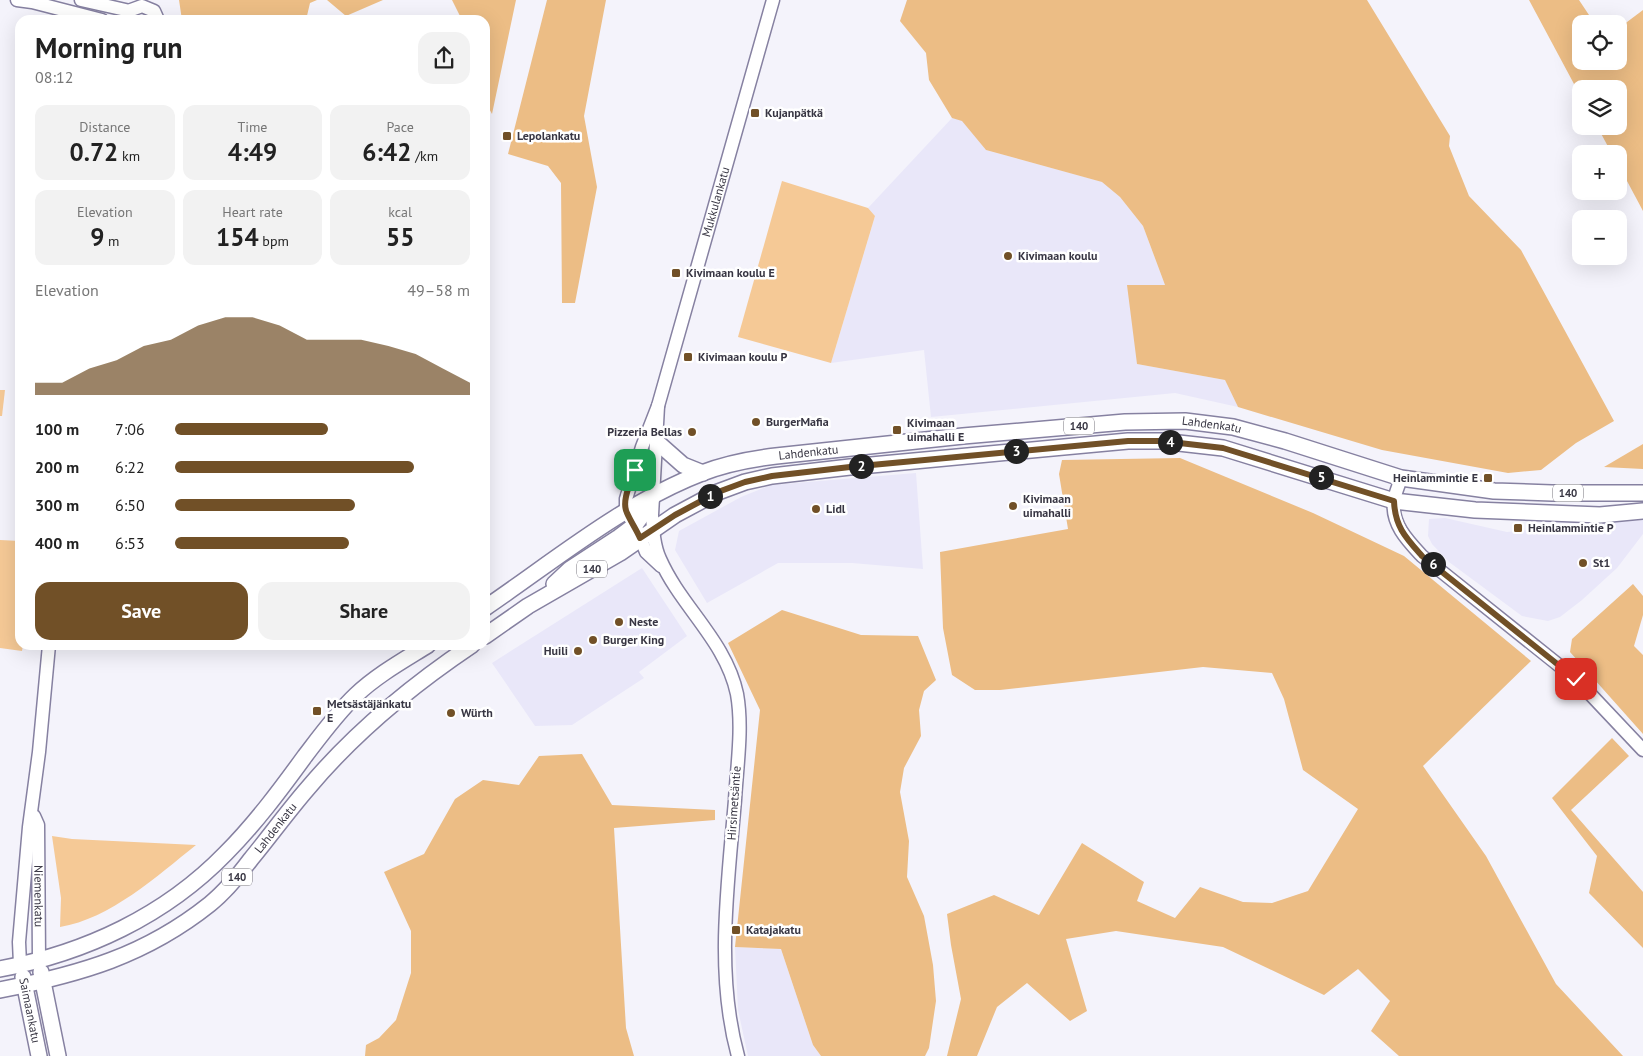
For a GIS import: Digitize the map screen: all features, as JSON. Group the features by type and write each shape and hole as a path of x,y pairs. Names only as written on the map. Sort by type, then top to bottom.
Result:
{"main road":[{"name":"Lahdenkatu","path":"490,605 654,494 703,473 751,460 776,456 1011,431 1125,422 1185,421 1233,427 1285,441 1401,478 1494,491 1643,493"},
{"name":"Lahdenkatu","path":"490,633 528,606 570,569 619,537 653,530 688,507 718,492 745,482 772,476 850,467 1128,441 1162,441 1223,448 1394,501 1475,510 1600,514 1643,511"},
{"path":"657,442 683,465 703,473"},
{"path":"637,532 654,494"},
{"name":"Lahdenkatu","path":"0,969 73,950 105,937 136,922 196,880 232,847 291,775 326,728 356,694 420,650"},
{"name":"Lahdenkatu","path":"0,990 43,982 109,962 146,946 181,926 212,903 232,883 308,789 346,746 386,708 465,650"},
{"name":"Niemenkatu","path":"39,960 43,982"},
{"name":"Saimaankatu","path":"20,964 39,1056"},
{"name":"Saimaankatu","path":"43,982 58,1056"}],"street":[{"path":"17,0 83,15"},
{"path":"81,0 133,9 146,6 155,10"},
{"name":"Mukkulankatu","path":"626,512 626,499 642,447 658,406 774,0"},
{"name":"Mukkulankatu","path":"653,530 652,515 658,406"},
{"path":"1401,478 1394,501 1394,514 1406,538 1422,556 1576,679 1643,750"},
{"name":"Hirsimetsäntie","path":"626,512 646,552 665,569"},
{"name":"Hirsimetsäntie","path":"653,530 659,557 665,569 717,644 728,664 737,694 739,726 738,761 727,895 725,974 731,1032 738,1056"},
{"name":"Niemenkatu","path":"20,964 19,942 29,826 48,650"},
{"name":"Niemenkatu","path":"32,811 38,826 39,960"}],"shaded area":[{"path":"179,0 317,0 310,3 307,15 181,15"},
{"path":"327,0 383,0 348,15 345,15"},
{"path":"452,0 516,0 492,114 490,110 490,15 460,15"},
{"path":"547,0 606,0 584,116 597,187 575,303 562,303 561,183 548,166 508,154"},
{"path":"907,0 1367,0 1450,136 1449,146 1469,196 1521,250 1614,421 1576,443 1541,470 1508,473 1382,450 1238,407 1225,380 1137,364 1127,285 1165,285 1143,226 1120,197 1102,182 986,150 962,121 952,118 929,80 926,53 900,21"},
{"path":"1529,0 1579,0 1589,15 1572,15 1572,70 1627,70 1627,22 1643,10 1643,211 1627,181 1627,145 1607,145 1602,135 1627,135 1627,80 1572,80"},
{"name":"Kivimaan koulu","path":"952,118 962,120 986,150 1103,182 1120,197 1143,226 1165,285 1137,364 1225,380 1238,407 1175,393 931,417 924,350 831,363 875,216 868,208"},
{"path":"782,181 868,208 875,216 831,363 738,337"},
{"path":"0,390 5,390 2,416 0,416"},
{"path":"1643,444 1643,469 1604,467"},
{"path":"1180,458 1313,513 1404,556 1531,661 1423,766 1486,856 1556,984 1623,1056 1399,1056 1371,1031 1390,1001 1358,969 1324,995 1223,947 1116,931 1066,939 1087,1011 1070,1021 1027,983 997,1007 977,1056 947,1056 961,999 947,914 994,895 1039,915 1082,843 1144,882 1137,901 1175,918 1200,887 1243,902 1272,903 1308,891 1358,809 1303,770 1284,699 1272,673 1203,667 1000,690 975,690 952,675 943,628 940,552 1068,529 1059,474 1062,460"},
{"path":"916,473 923,569 852,563 778,563 707,603 675,550 679,531 741,497 771,485"},
{"path":"1445,518 1507,532 1643,520 1643,534 1617,568 1560,617 1548,621 1522,616 1449,562 1432,544 1428,536 1429,519"},
{"path":"0,540 15,541 15,650 22,650 22,651 0,648"},
{"path":"642,568 687,636 639,672 644,678 572,725 535,726 492,663"},
{"path":"1633,584 1643,596 1643,615 1634,646 1643,655 1643,734 1570,652 1572,639"},
{"path":"782,610 861,635 918,636 936,680 924,691 919,710 921,736 904,768 900,792 909,841 907,877 924,916 933,965 936,1001 929,1048 925,1056 821,1056 813,1045 781,949 735,947 760,710 728,643"},
{"path":"1612,738 1629,756 1571,810 1643,892 1643,948 1589,893 1597,856 1552,798"},
{"path":"582,754 612,805 715,810 715,820 614,828 626,1028 634,1056 365,1056 366,1045 379,1038 396,1020 411,973 411,931 384,872 424,854 455,799 483,780 519,785 539,756"},
{"path":"52,836 72,839 196,845 115,906 79,922 60,927 61,898"},
{"path":"735,947 781,949 813,1045 821,1056 748,1056 738,1010"}],"place":[{"name":"Kujanpätkä","path":"755,113"},
{"name":"Lepolankatu","path":"507,136"},
{"name":"Kivimaan koulu","path":"1008,256"},
{"name":"Kivimaan koulu E","path":"676,273"},
{"name":"Kivimaan koulu P","path":"688,357"},
{"name":"BurgerMafia","path":"756,422"},
{"name":"Kivimaan uimahalli E","path":"897,430"},
{"name":"Pizzeria Bellas","path":"692,432"},
{"name":"Heinlammintie E","path":"1488,478"},
{"name":"Kivimaan uimahalli","path":"1013,506"},
{"name":"Lidl","path":"816,509"},
{"name":"Heinlammintie P","path":"1518,528"},
{"name":"St1","path":"1583,563"},
{"name":"Neste","path":"619,622"},
{"name":"Burger King","path":"593,640"},
{"name":"Huili","path":"578,651"},
{"name":"Metsästäjänkatu E","path":"317,711"},
{"name":"Würth","path":"451,713"},
{"name":"Katajakatu","path":"736,930"}],"route":[{"path":"635,470 626,499 626,512 640,538 688,507 718,492 745,482 772,476 1128,441 1162,441 1223,448 1394,501 1394,514 1399,526 1406,538 1422,556 1576,679"}]}
